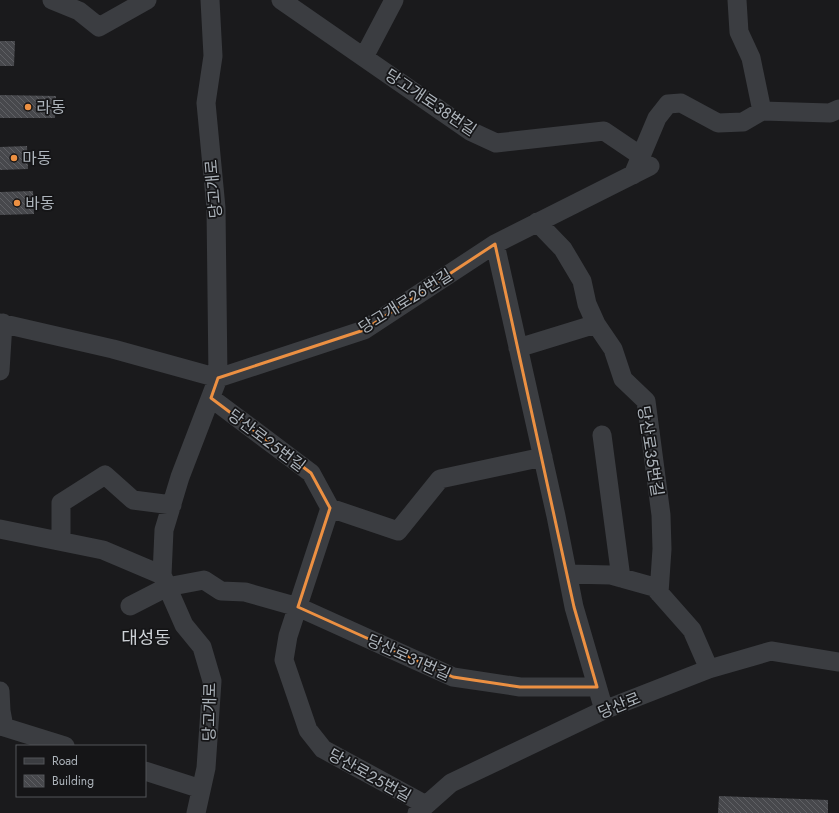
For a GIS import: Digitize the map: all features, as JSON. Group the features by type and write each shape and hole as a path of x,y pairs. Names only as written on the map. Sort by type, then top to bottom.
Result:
{"street":[{"path":"52,0 78,11 99,27 147,0"},
{"name":"당고개로","path":"196,813 206,768 212,681 202,647 184,625 164,581 164,530 180,477 218,378 216,208 206,103 213,56 210,0"},
{"name":"당고개로38번길","path":"282,0 470,131 496,142 604,131 645,161"},
{"path":"364,57 394,0"},
{"path":"736,0 739,32 751,58 762,111"},
{"path":"645,161 657,118 668,104 680,103 718,123 743,122 762,111 830,113 839,110"},
{"name":"당고개로26번길","path":"218,378 364,330 495,244 633,175 645,161"},
{"name":"당산로35번길","path":"537,222 563,249 582,281 587,304 596,324 612,349 623,379 646,402 662,515 662,549 657,590"},
{"path":"495,244 543,457 574,607 604,710"},
{"path":"0,371 2,323 113,349 218,378"},
{"path":"518,348 596,324"},
{"name":"당산로25번길","path":"211,398 311,473 330,508 288,636 284,660 308,730 323,749 421,809"},
{"path":"602,435 621,578"},
{"path":"330,508 398,531 440,479 543,457"},
{"path":"61,540 61,503 105,475 133,500 172,505"},
{"path":"0,529 61,540 103,550 164,581 204,580 221,591 245,592 298,607"},
{"path":"568,574 610,575 657,590 692,630 709,669"},
{"path":"130,606 150,594 164,581"},
{"name":"당산로31번길","path":"298,607 452,677 520,687 598,687"},
{"name":"당산로","path":"421,809 450,783 604,710 709,669 771,651 839,662"},
{"path":"0,691 4,727 62,745"},
{"path":"146,771 201,789"}],"highlighted area":[{"path":"495,244 574,607 597,687 520,687 453,677 298,607 330,508 311,473 211,398 218,378 364,330"}],"building":[{"path":"0,41 15,41 14,66 0,66"},
{"name":"라동","path":"0,95 56,96 55,118 0,118"},
{"name":"마동","path":"27,146 28,169 0,170 0,147"},
{"name":"바동","path":"33,191 34,214 0,215 0,192"},
{"path":"719,796 828,800 828,813 718,813"}],"place":[{"name":"라동","path":"28,107"},
{"name":"마동","path":"14,158"},
{"name":"바동","path":"17,203"}],"district":[{"name":"대성동","path":"146,638"}]}
